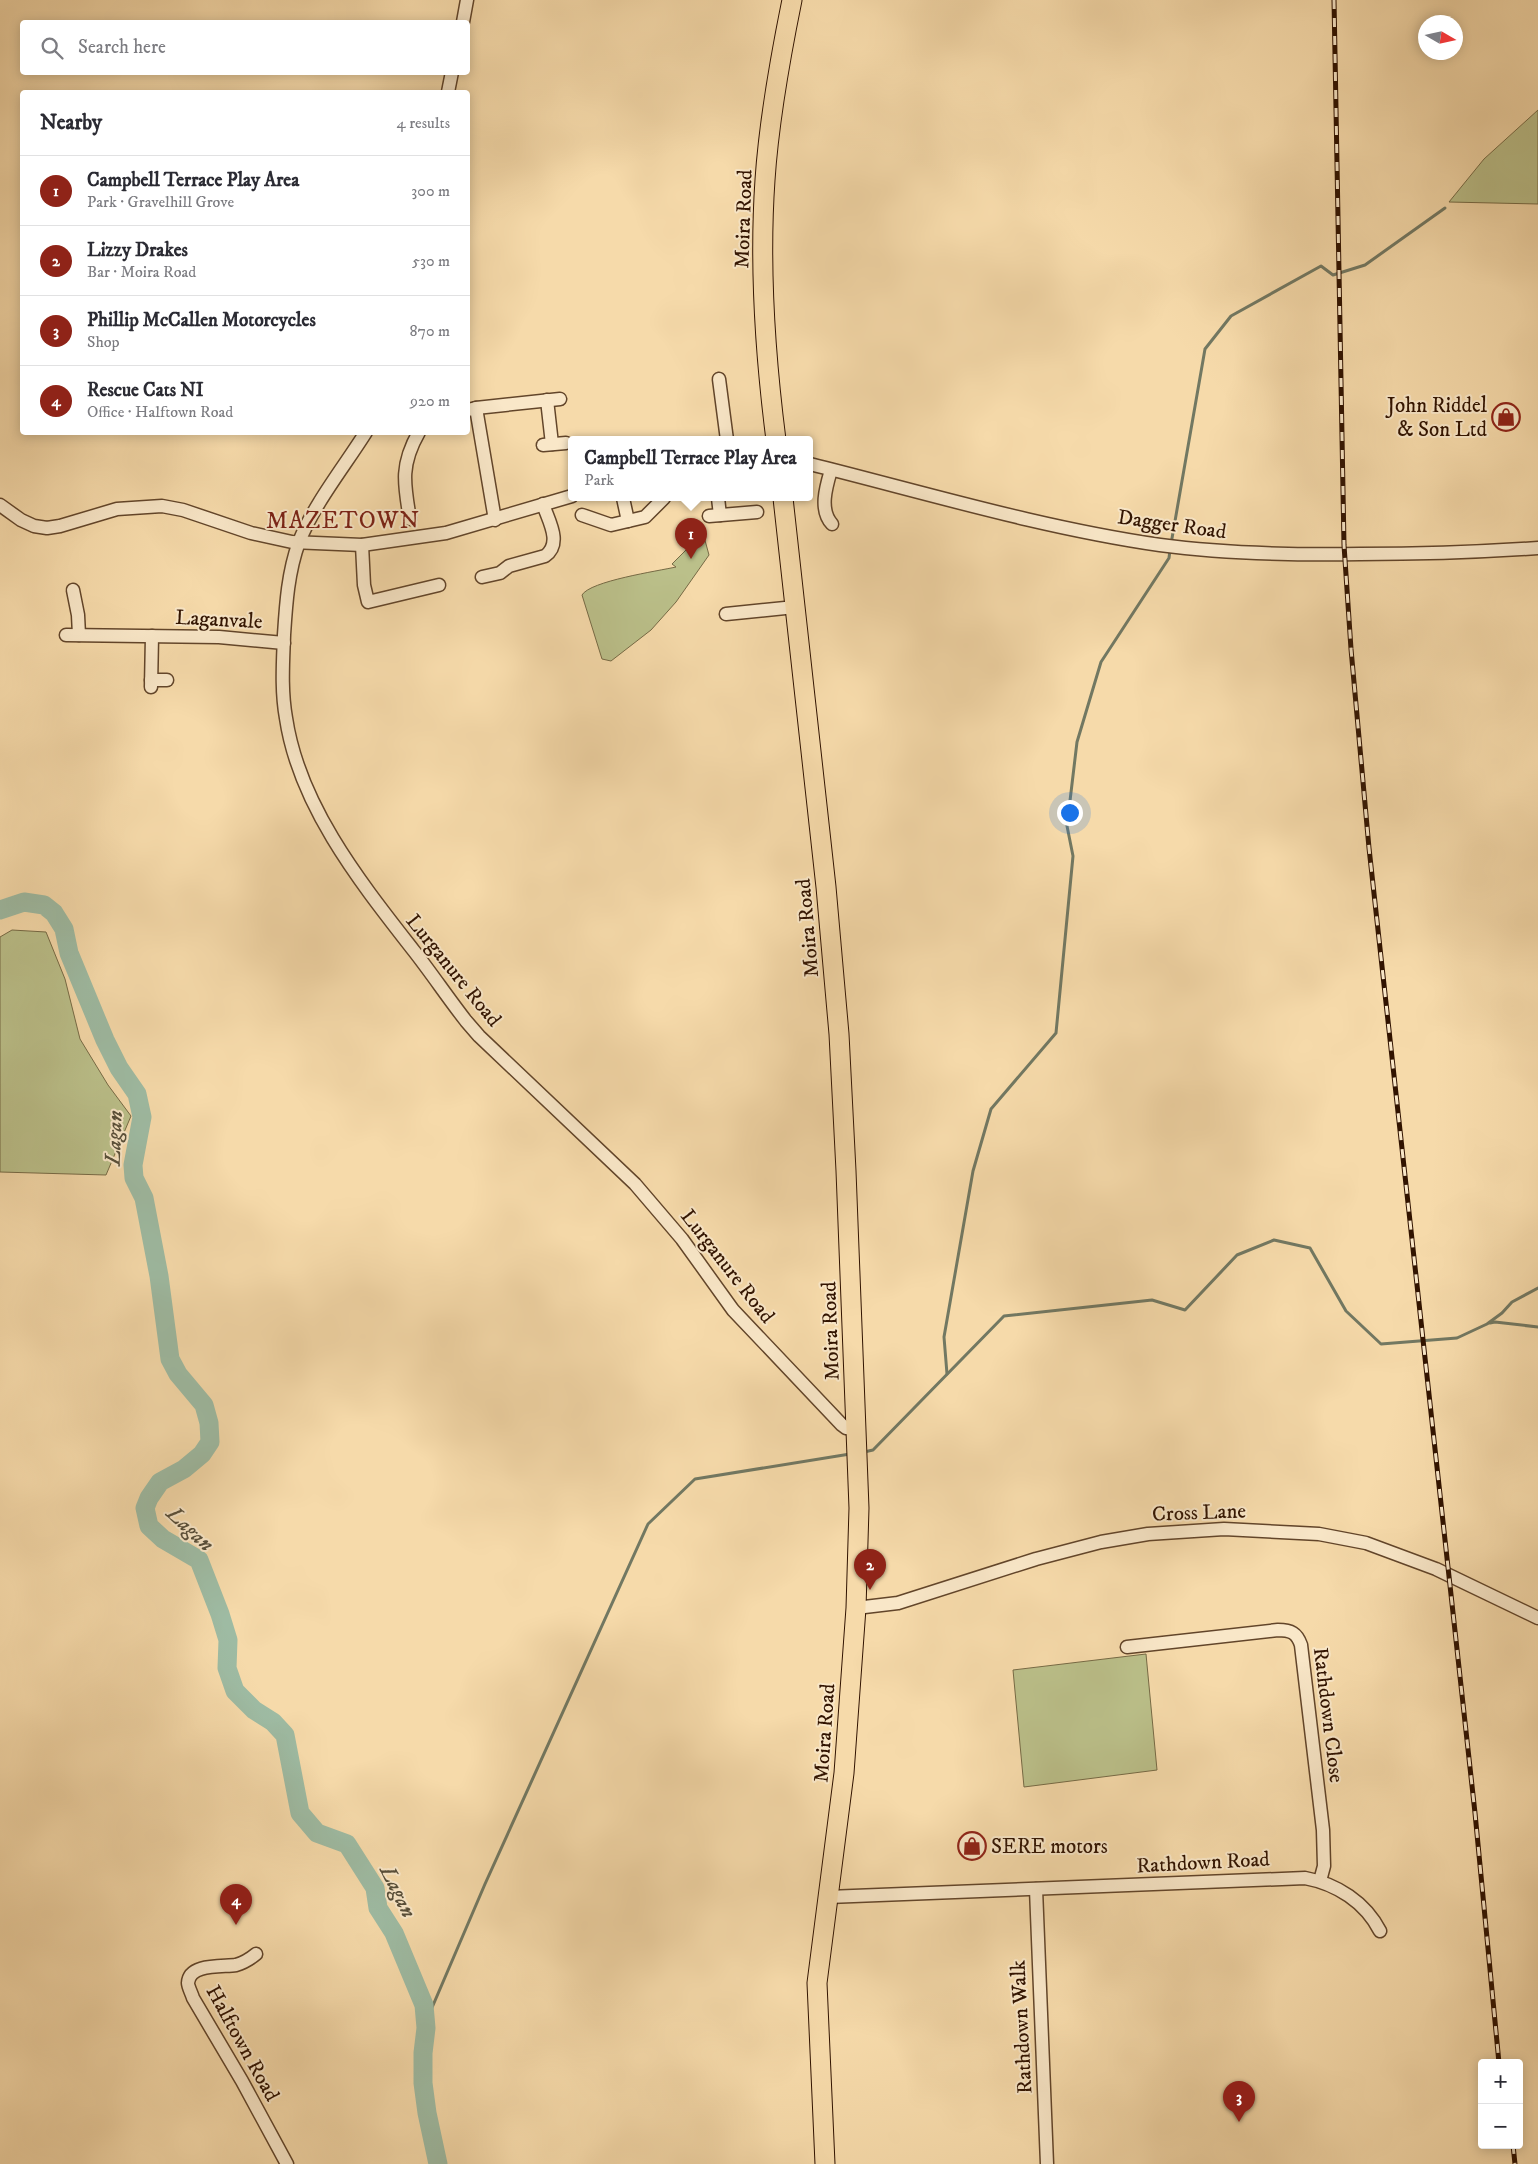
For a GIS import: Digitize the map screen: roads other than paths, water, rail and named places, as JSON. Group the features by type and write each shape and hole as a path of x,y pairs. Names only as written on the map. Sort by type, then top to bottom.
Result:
{"highway":[{"name":"Moira Road","path":"776,436 764,329 765,179 776,80 792,0"},
{"name":"Moira Road","path":"783,501 827,896 839,1034 846,1170 859,1535 856,1608 844,1772 817,1983 825,2164"}],"street":[{"path":"463,20 467,0"},
{"path":"448,90 451,75"},
{"path":"716,387 726,436"},
{"path":"495,520 472,409 554,399 547,444 566,442"},
{"name":"Lurganure Road","path":"364,435 312,515 299,543 288,585 283,695 286,719 297,762 326,825 348,864 372,900 479,1036 636,1184 661,1213 733,1310 751,1331 846,1428 856,1445"},
{"path":"410,519 404,467 418,435"},
{"name":"Dagger Road","path":"813,465 1027,519 1161,545 1248,554 1305,555 1392,555 1538,548"},
{"path":"831,470 824,493 827,519 832,524"},
{"path":"0,506 21,520 34,526 47,528 117,509 162,506 183,510 251,533 299,543 362,545 424,538 495,520 568,497"},
{"path":"624,501 628,521"},
{"path":"582,515 611,525 646,517 661,501"},
{"path":"717,501 714,515 757,512"},
{"path":"482,577 500,573 509,566 546,556 550,553 554,539 543,504"},
{"path":"362,545 364,585 368,602 439,585"},
{"name":"Laganvale","path":"73,590 78,615 72,635 219,637 284,643"},
{"path":"726,614 795,607"},
{"name":"Laganvale","path":"152,636 151,684 167,680"},
{"name":"Cross Lane","path":"856,1608 898,1603 1008,1567 1101,1542 1148,1534 1224,1529 1319,1534 1366,1543 1428,1566 1538,1618"},
{"name":"Rathdown Close","path":"1127,1647 1278,1630 1286,1630 1298,1637 1301,1645 1323,1830 1324,1866 1320,1881"},
{"name":"Rathdown Road","path":"828,1897 1292,1877 1320,1881 1354,1899 1368,1912 1380,1931"},
{"name":"Rathdown Walk","path":"1036,1889 1047,2164"},
{"name":"Halftown Road","path":"256,1954 236,1965 212,1966 197,1971 190,1976 188,1984 193,1998 242,2081 286,2164"}],"waterway":[{"path":"1171,544 1205,349 1231,316 1321,266 1333,275 1365,265 1445,208"},
{"path":"947,1374 944,1337 973,1171 991,1109 1056,1033 1073,856 1067,826 1077,742 1101,662 1169,558 1170,550"},
{"name":"Lagan","path":"0,910 24,902 44,905 54,913 64,929 69,953 105,1040 119,1068 137,1094 142,1117 133,1165 134,1178 144,1198 159,1276 170,1359 178,1374 204,1405 209,1423 210,1442 202,1454 184,1469 160,1482 149,1498 145,1508 149,1526 163,1539 199,1560 228,1640 227,1668 235,1691 254,1710 273,1722 285,1735 300,1813 317,1833 347,1844 375,1888 378,1908 394,1933 424,2005 426,2028 423,2053 423,2083 427,2113 438,2164"},
{"path":"864,1452 873,1450 1004,1316 1152,1300 1185,1310 1237,1255 1274,1240 1310,1248 1346,1311 1381,1344 1457,1338 1487,1324 1502,1313 1512,1302 1538,1288"},
{"path":"1490,1323 1538,1327"},
{"path":"425,2024 485,1884 648,1524 695,1479 850,1454"}],"railway":[{"path":"1334,0 1344,545 1351,649 1369,848 1475,1813 1499,2059"},
{"path":"1513,2149 1515,2164"}],"place":[{"name":"John Riddel & Son Ltd","path":"1506,417"},
{"name":"Campbell Terrace Play Area","path":"691,559"},
{"name":"Lizzy Drakes","path":"870,1590"},
{"name":"SERE motors","path":"972,1846"},
{"name":"Rescue Cats NI","path":"236,1925"},
{"name":"Phillip McCallen Motorcycles","path":"1239,2122"}],"district":[{"name":"MAZETOWN","path":"343,520"}]}
